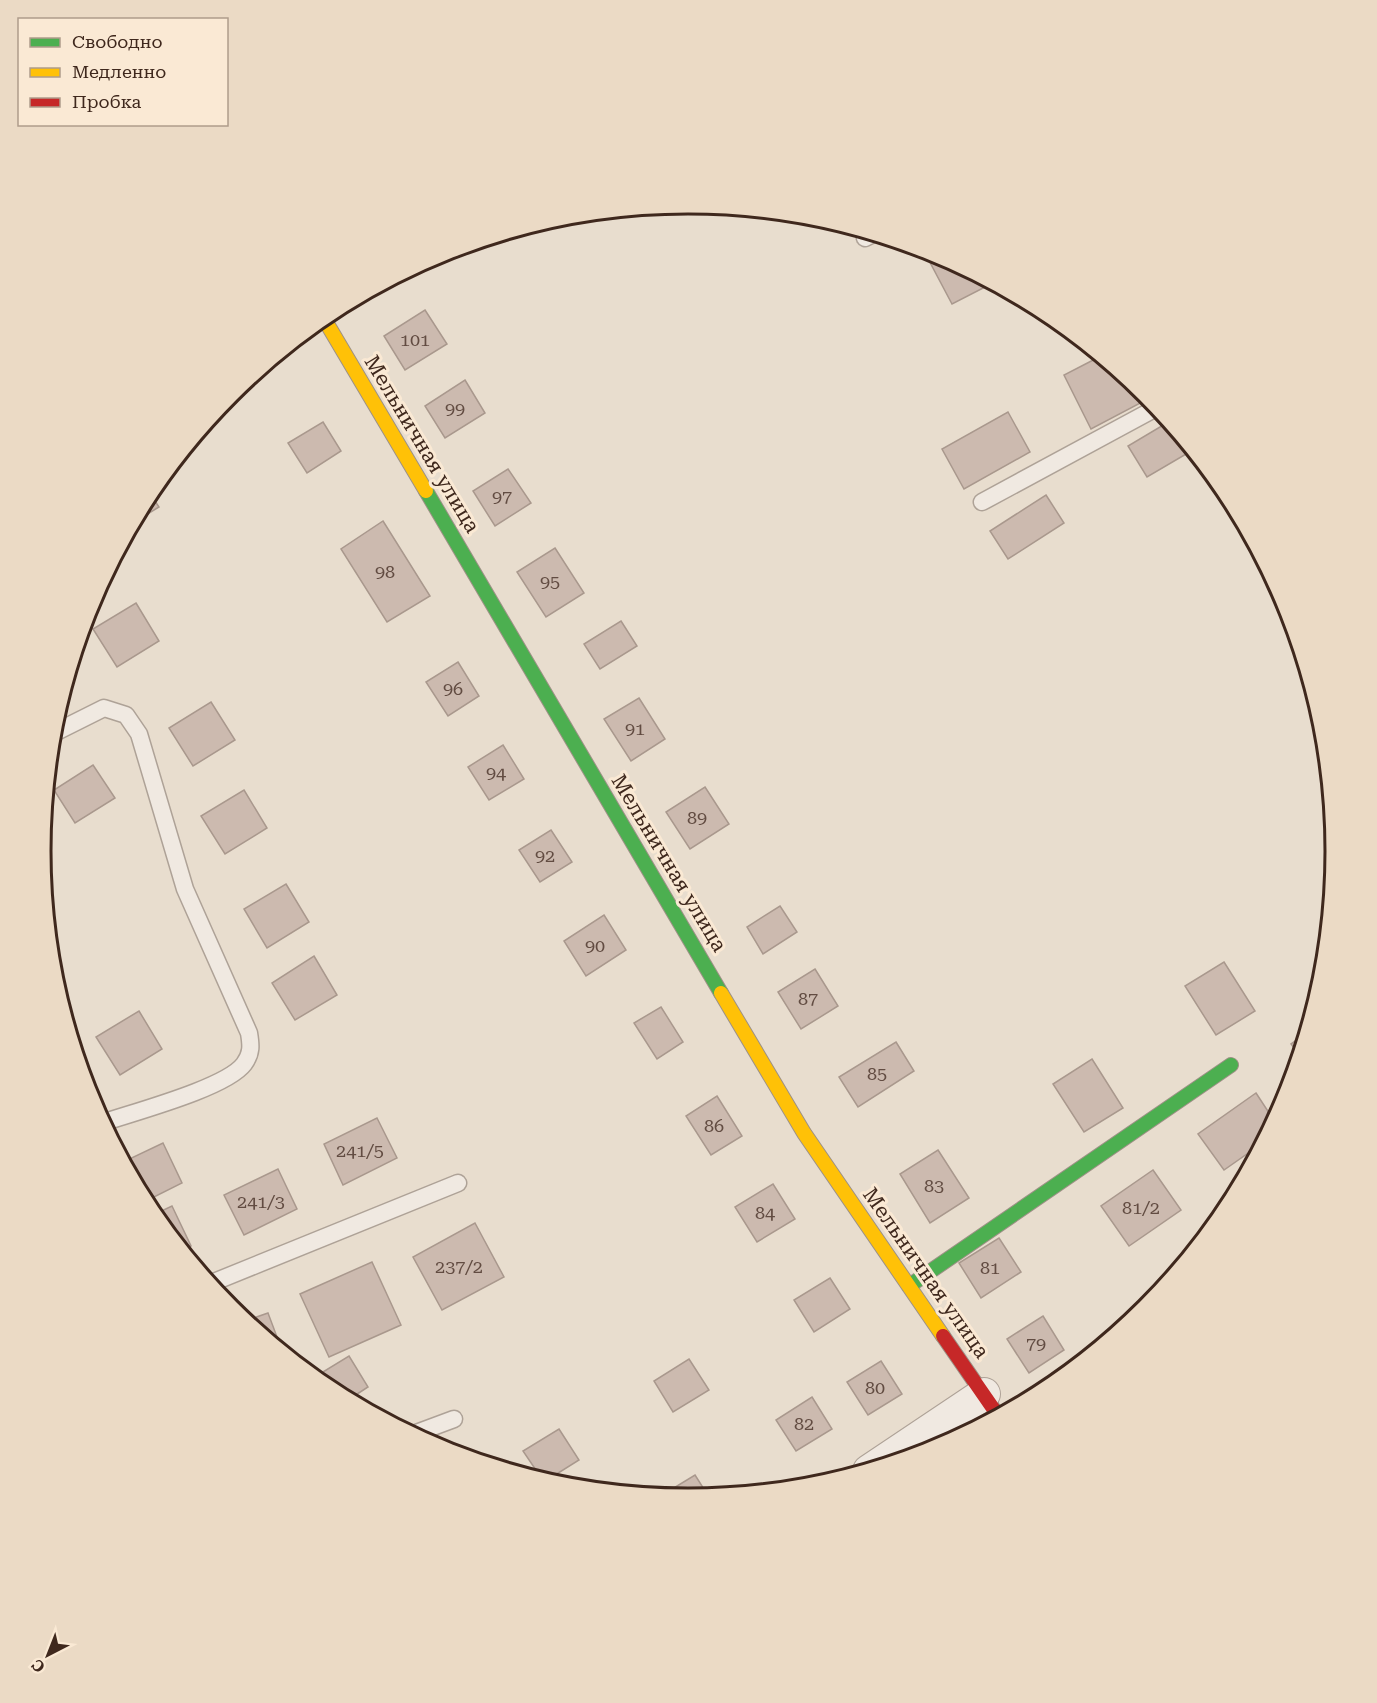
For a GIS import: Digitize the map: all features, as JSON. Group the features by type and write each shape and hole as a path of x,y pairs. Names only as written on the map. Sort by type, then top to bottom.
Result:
{"street":[{"name":"Мельничная улица","path":"328,326 804,1133 992,1405"},
{"path":"909,1286 1231,1065"},
{"path":"914,1447 992,1405"}],"lane":[{"path":"982,502 1149,412"},
{"path":"63,729 104,708 126,715 139,734 184,889 249,1033 252,1050 243,1065 225,1080 111,1120"},
{"path":"217,1281 458,1183"},
{"path":"423,1430 454,1419"}],"building":[{"path":"930,262 984,287 952,304"},
{"path":"425,310 447,344 405,370 384,336"},
{"path":"1094,360 1141,403 1091,429 1064,375"},
{"path":"465,380 485,413 445,438 425,406"},
{"path":"1008,412 1030,452 964,489 942,449"},
{"path":"323,422 341,451 307,473 288,443"},
{"path":"1163,425 1187,454 1147,477 1128,446"},
{"path":"508,469 531,503 495,526 473,491"},
{"path":"1046,495 1064,523 1008,559 990,531"},
{"path":"155,501 159,507 148,514"},
{"path":"383,521 430,596 387,622 341,549"},
{"path":"555,548 584,593 546,617 517,572"},
{"path":"136,603 159,641 117,667 93,629"},
{"path":"621,621 637,646 600,669 584,644"},
{"path":"458,662 479,696 448,716 426,682"},
{"path":"639,698 665,739 631,761 604,719"},
{"path":"211,702 235,740 193,766 169,728"},
{"path":"503,745 524,779 489,800 468,767"},
{"path":"93,765 115,798 75,823 54,790"},
{"path":"705,787 729,824 690,849 666,812"},
{"path":"244,790 267,828 225,854 201,816"},
{"path":"551,830 572,862 540,882 519,850"},
{"path":"286,884 309,922 267,948 244,909"},
{"path":"780,906 797,932 763,954 747,927"},
{"path":"604,915 626,950 586,976 564,941"},
{"path":"314,956 337,995 295,1020 272,983"},
{"path":"1224,962 1255,1011 1216,1035 1185,986"},
{"path":"815,969 838,1006 801,1029 778,992"},
{"path":"661,1007 683,1042 657,1059 634,1023"},
{"path":"139,1011 162,1049 120,1075 96,1037"},
{"path":"896,1042 914,1071 858,1107 839,1077"},
{"path":"1092,1059 1123,1108 1084,1132 1053,1084"},
{"path":"1256,1093 1269,1113 1251,1151 1224,1170 1198,1134"},
{"path":"717,1096 742,1136 711,1155 686,1116"},
{"path":"377,1118 397,1158 343,1185 324,1144"},
{"path":"163,1143 182,1183 153,1198 130,1159"},
{"path":"938,1150 969,1198 930,1223 900,1174"},
{"path":"278,1169 297,1209 244,1235 224,1195"},
{"path":"1153,1170 1181,1210 1129,1246 1101,1206"},
{"path":"773,1184 795,1219 757,1242 735,1207"},
{"path":"172,1206 191,1246 189,1247 162,1211"},
{"path":"475,1223 504,1277 442,1310 413,1257"},
{"path":"999,1238 1021,1272 981,1298 959,1263"},
{"path":"372,1262 401,1325 329,1357 300,1294"},
{"path":"830,1278 850,1309 814,1332 794,1300"},
{"path":"268,1313 278,1339 268,1331 254,1318"},
{"path":"1043,1316 1064,1350 1029,1373 1007,1339"},
{"path":"349,1356 368,1387 355,1395 321,1373"},
{"path":"689,1359 709,1390 673,1412 654,1381"},
{"path":"881,1361 902,1394 868,1415 847,1382"},
{"path":"812,1397 832,1429 796,1451 776,1420"},
{"path":"559,1429 579,1460 555,1475 536,1470 523,1451"},
{"path":"695,1475 704,1489 688,1489 673,1489"}],"traffic: fast":[{"path":"426,491 721,993"},
{"path":"909,1286 1231,1065"}],"traffic: slow":[{"path":"328,325 426,491"},
{"path":"721,993 804,1133 943,1336"}],"traffic: jam":[{"path":"943,1336 994,1410"}]}
